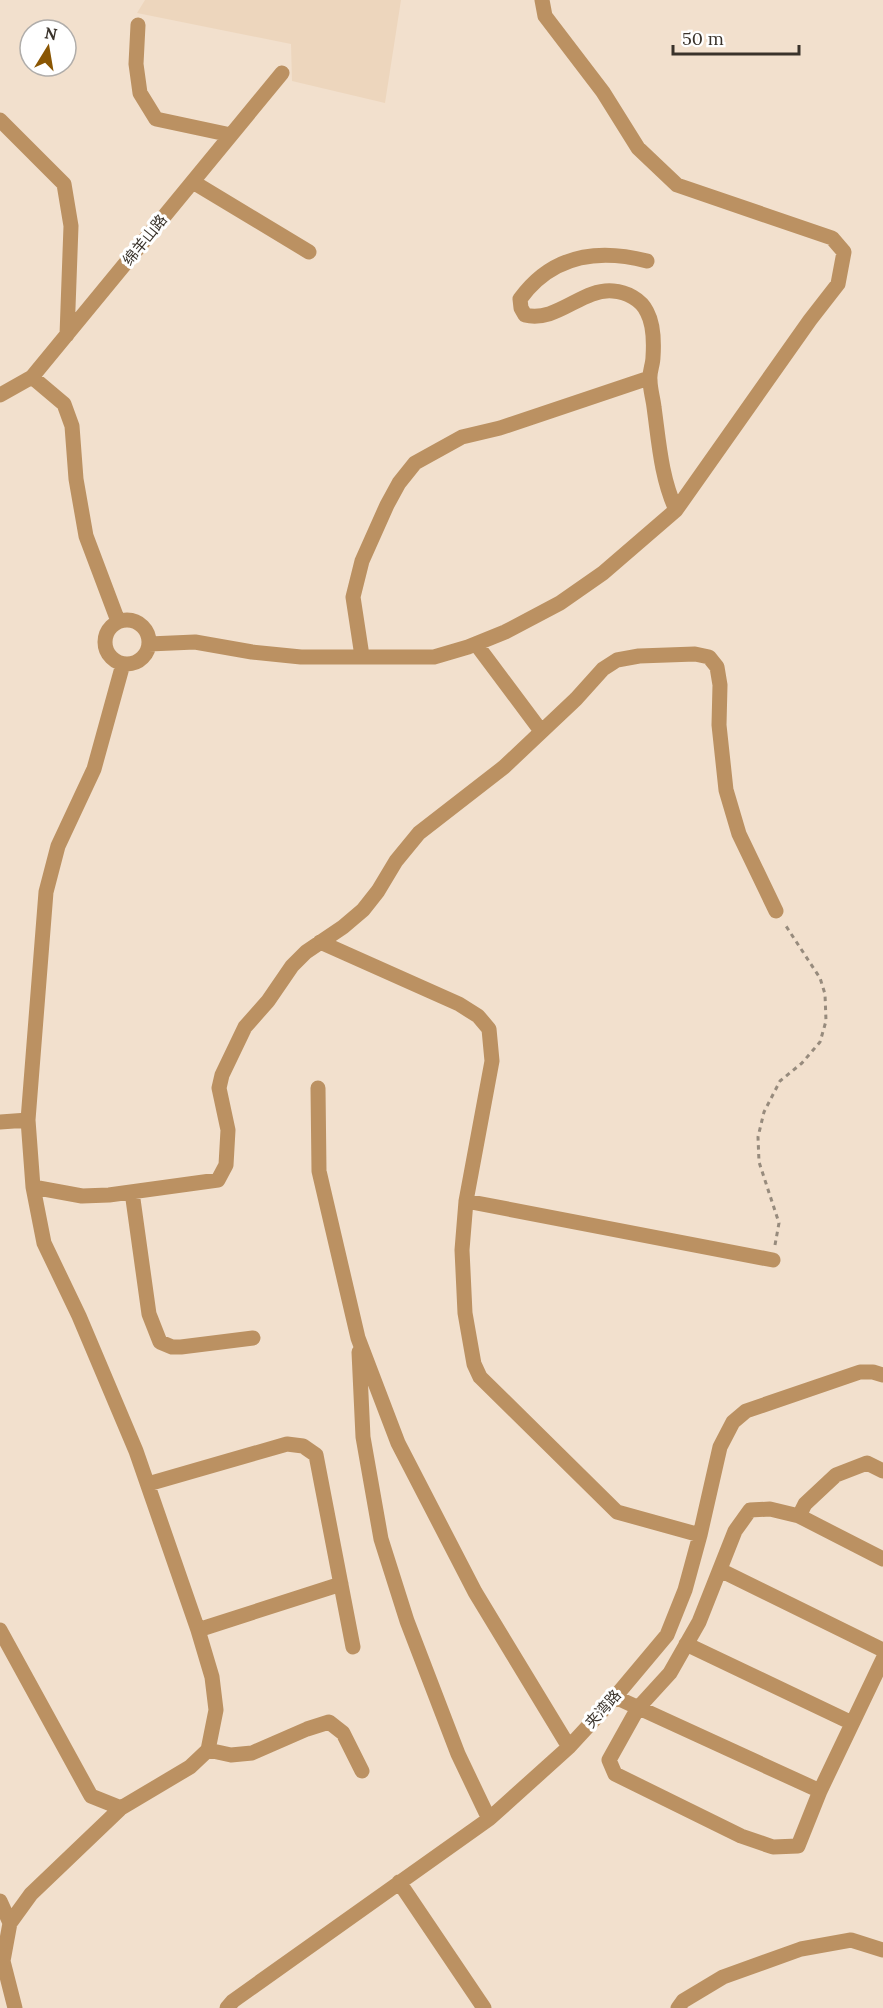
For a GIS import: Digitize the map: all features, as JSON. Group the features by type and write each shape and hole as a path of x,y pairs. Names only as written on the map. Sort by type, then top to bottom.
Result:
{"street":[{"path":"149,644 195,642 281,656 434,657 505,632 560,603 603,573 676,510 838,284 844,252 832,238 677,185 638,148 603,93 545,16 542,0"},
{"path":"138,25 136,64 140,93 156,119 231,135"},
{"name":"绵羊山路","path":"0,395 32,377 282,74"},
{"path":"0,120 64,184 71,226 67,334"},
{"path":"193,182 309,252"},
{"path":"647,261 625,255 604,254 557,265 540,278 520,299 521,308 525,315 532,317 558,311 571,303 595,294 612,291 634,297 646,311 653,335 653,358 649,378 659,453 667,491 676,510"},
{"path":"32,377 64,404 72,426 76,478 86,536 118,621"},
{"path":"362,656 353,597 362,561 387,504 399,483 416,463 462,437 500,428 649,378"},
{"path":"126,620 140,624 145,629 149,644 143,657 130,664 123,664 110,657 105,644 107,631 118,621 126,620"},
{"path":"476,644 541,731"},
{"path":"33,1187 82,1196 132,1192 218,1180 226,1166 228,1130 219,1088 232,1051 245,1027 268,1001 292,966 306,952 344,927 363,910 419,832 504,767 576,699 603,669 617,660 639,656 695,654 709,657 717,667 720,685 719,725 726,790 739,834 776,911"},
{"path":"15,2008 3,1961 10,1923 31,1894 122,1808 189,1767 208,1750 216,1710 212,1677 198,1630 148,1484 79,1316 44,1243 33,1187 28,1120 46,892 58,846 94,769 123,664"},
{"path":"320,942 459,1004 478,1016 489,1029 492,1061 466,1202 462,1250 465,1313 474,1364 480,1377 617,1512 700,1535"},
{"path":"318,1088 319,1171 358,1338 398,1443 475,1592 569,1747"},
{"path":"0,1122 28,1120"},
{"path":"132,1192 149,1314 160,1342 172,1347 180,1347 252,1338"},
{"path":"466,1202 773,1260"},
{"path":"358,1338 363,1437 381,1539 408,1620 458,1754 489,1819"},
{"name":"夹湾路","path":"227,2008 233,2001 489,1819 569,1747 615,1697 667,1635 685,1590 720,1447 733,1422 746,1411 861,1372 883,1375"},
{"path":"148,1484 287,1444 303,1446 315,1455 353,1647"},
{"path":"799,1516 805,1504 836,1475 867,1463 883,1471"},
{"path":"883,1559 799,1516 770,1509 750,1510 735,1531 699,1622 670,1673 638,1708 609,1760 615,1774 741,1836 774,1846 798,1846 820,1791 883,1659"},
{"path":"720,1570 883,1650"},
{"path":"198,1630 341,1584"},
{"path":"0,1630 91,1796 122,1808"},
{"path":"686,1644 852,1723"},
{"path":"615,1697 820,1791"},
{"path":"208,1750 231,1755 252,1753 329,1722 344,1733 363,1771"},
{"path":"399,1882 484,2008"},
{"path":"0,1901 10,1923"},
{"path":"678,2008 683,2001 723,1977 801,1949 851,1940 883,1950"}],"path":[{"path":"773,1260 778,1224 759,1162 758,1137 764,1112 780,1081 802,1063 820,1042 826,1021 825,994 820,978 776,911"}],"shaded area":[{"path":"145,0 401,0 385,103 292,81 291,44 137,13"}]}
